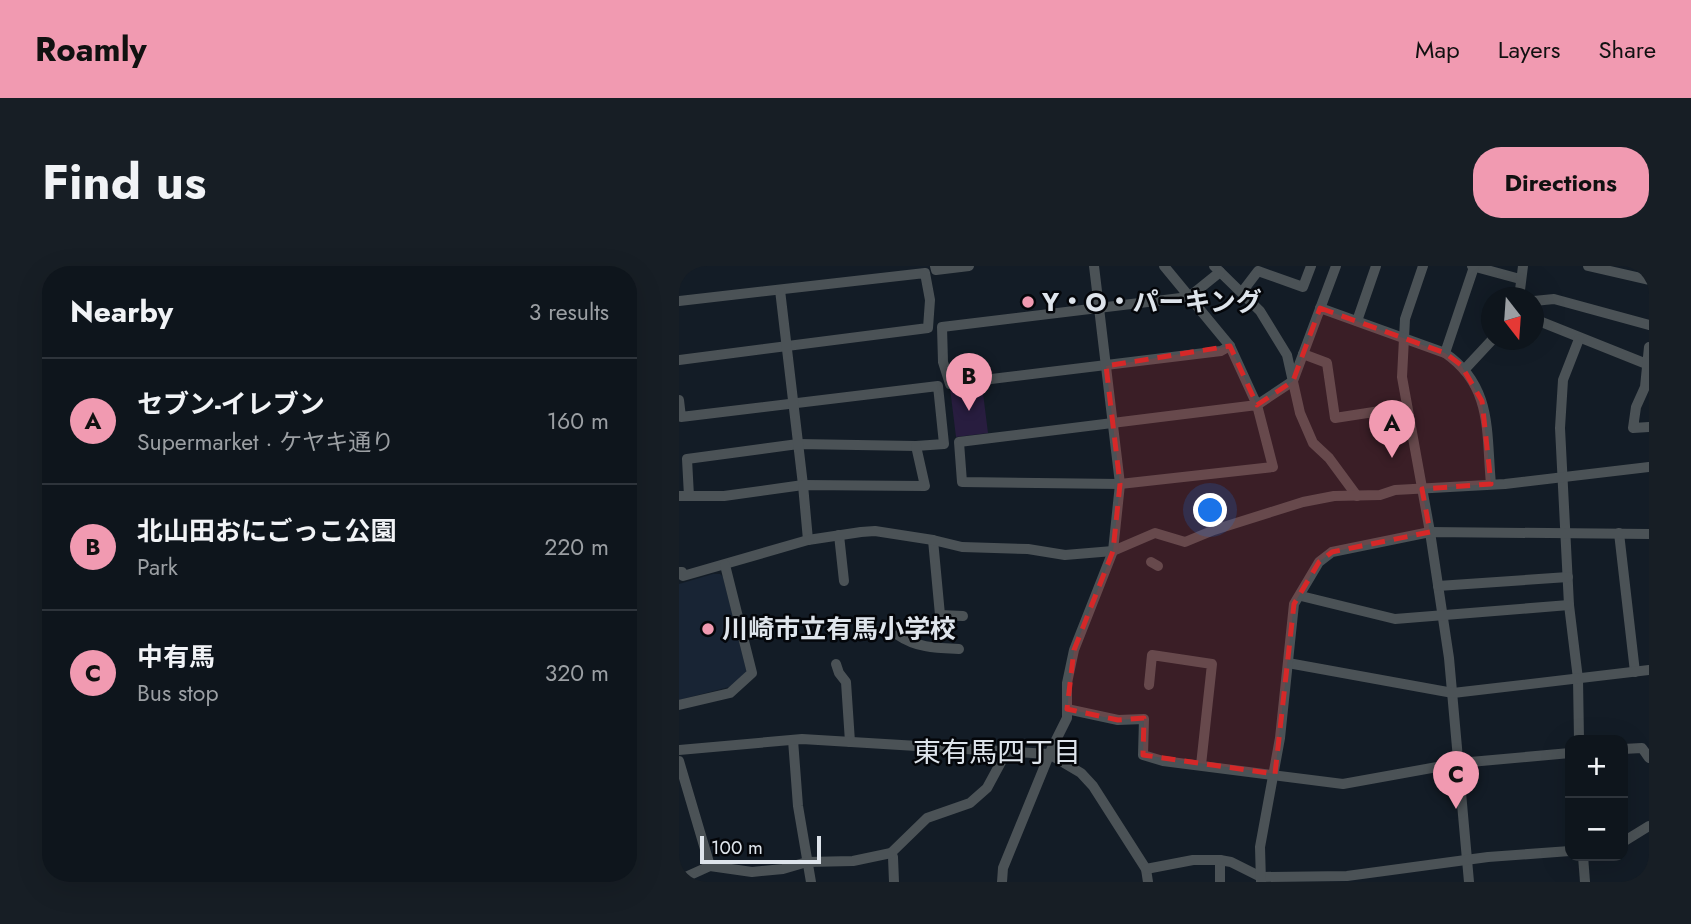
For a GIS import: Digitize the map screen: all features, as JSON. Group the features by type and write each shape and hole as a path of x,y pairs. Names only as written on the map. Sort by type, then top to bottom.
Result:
{"street":[{"path":"935,266 936,270 969,266"},
{"path":"1002,882 1003,868 1049,754 1067,718 1067,683 1074,650 1113,551 1120,484 1094,266"},
{"path":"1164,266 1230,346 1257,405 1273,467 1120,484 962,482 958,442 1257,405 1293,382 1320,307 1331,267"},
{"path":"1242,292 1258,271 1303,287 1311,266"},
{"path":"1357,321 1376,266"},
{"path":"1423,266 1410,302 1403,337 1402,377 1443,616 1453,693 1469,882"},
{"path":"1445,353 1473,266 1520,279"},
{"path":"1520,287 1523,266"},
{"path":"1588,266 1649,280"},
{"path":"1230,346 1221,351 950,384 943,362 942,327 1189,297 1217,269 1260,311 1287,355 1300,413 1313,443 1329,458 1357,496"},
{"path":"679,301 925,273 930,300 928,328 679,360"},
{"path":"780,290 809,540"},
{"path":"1544,300 1555,299 1649,325"},
{"path":"1320,307 1445,353 1465,369 1482,401 1491,484"},
{"path":"1544,323 1648,365"},
{"path":"1579,339 1563,380 1560,404 1569,605 1578,679 1579,735"},
{"path":"1649,347 1645,387 1636,407 1633,428 1649,427"},
{"path":"1465,369 1483,350"},
{"path":"1303,354 1327,363 1335,418 1406,407"},
{"path":"679,400 681,416 938,386 944,444 798,444 687,459 684,496 724,496 803,485 925,486 916,446"},
{"path":"680,575 725,565 809,540 875,531 962,547 1028,549 1065,555 1113,551 1155,533 1185,542 1303,502 1334,496 1491,484 1649,467"},
{"path":"1261,880 1260,847 1275,774 1294,604 1319,562 1327,554 1430,532 1649,534"},
{"path":"1619,533 1635,672"},
{"path":"839,536 844,581"},
{"path":"933,540 940,615 963,616"},
{"path":"679,705 730,693 752,673 725,565"},
{"path":"1438,586 1568,577"},
{"path":"1301,596 1395,619 1569,605"},
{"path":"898,635 922,646 959,649"},
{"path":"1149,685 1152,655 1212,664 1201,765"},
{"path":"1288,663 1453,693 1649,670"},
{"path":"837,664 839,673 846,682 850,742"},
{"path":"1067,709 1118,720 1144,719 1143,755 1163,761 1343,784 1459,763 1565,753"},
{"path":"793,740 798,806 811,882"},
{"path":"679,750 793,740 1049,754 1081,773 1093,786 1146,869 1148,882"},
{"path":"1628,749 1642,748 1649,758"},
{"path":"710,866 754,877 807,862 853,861 891,853 927,818 971,803 987,788 1007,751"},
{"path":"679,761 710,866"},
{"path":"1628,839 1649,826"},
{"path":"1146,869 1193,860 1220,860 1231,862 1261,880 1347,876 1468,860 1565,851"},
{"path":"891,853 894,882"},
{"path":"1220,860 1220,882"},
{"path":"1583,861 1585,882"},
{"path":"679,880 697,877 710,866"}],"highlighted area":[{"path":"1320,308 1445,353 1461,365 1482,401 1491,484 1422,489 1430,532 1332,552 1319,562 1294,604 1275,774 1143,755 1144,718 1118,720 1067,709 1074,650 1113,551 1120,484 1106,366 1230,346 1257,405 1293,381"}],"shaded area":[{"path":"982,385 988,433 956,437 950,388"},
{"name":"川崎市立有馬小学校","path":"713,574 723,577 747,673 729,687 679,700 679,584"}],"place":[{"name":"Y・O・パーキング","path":"1028,302"},
{"name":"北山田おにごっこ公園","path":"969,411"},
{"name":"セブン-イレブン","path":"1392,458"},
{"name":"川崎市立有馬小学校","path":"708,629"},
{"name":"中有馬","path":"1456,809"}],"district":[{"name":"東有馬四丁目","path":"997,752"}]}
